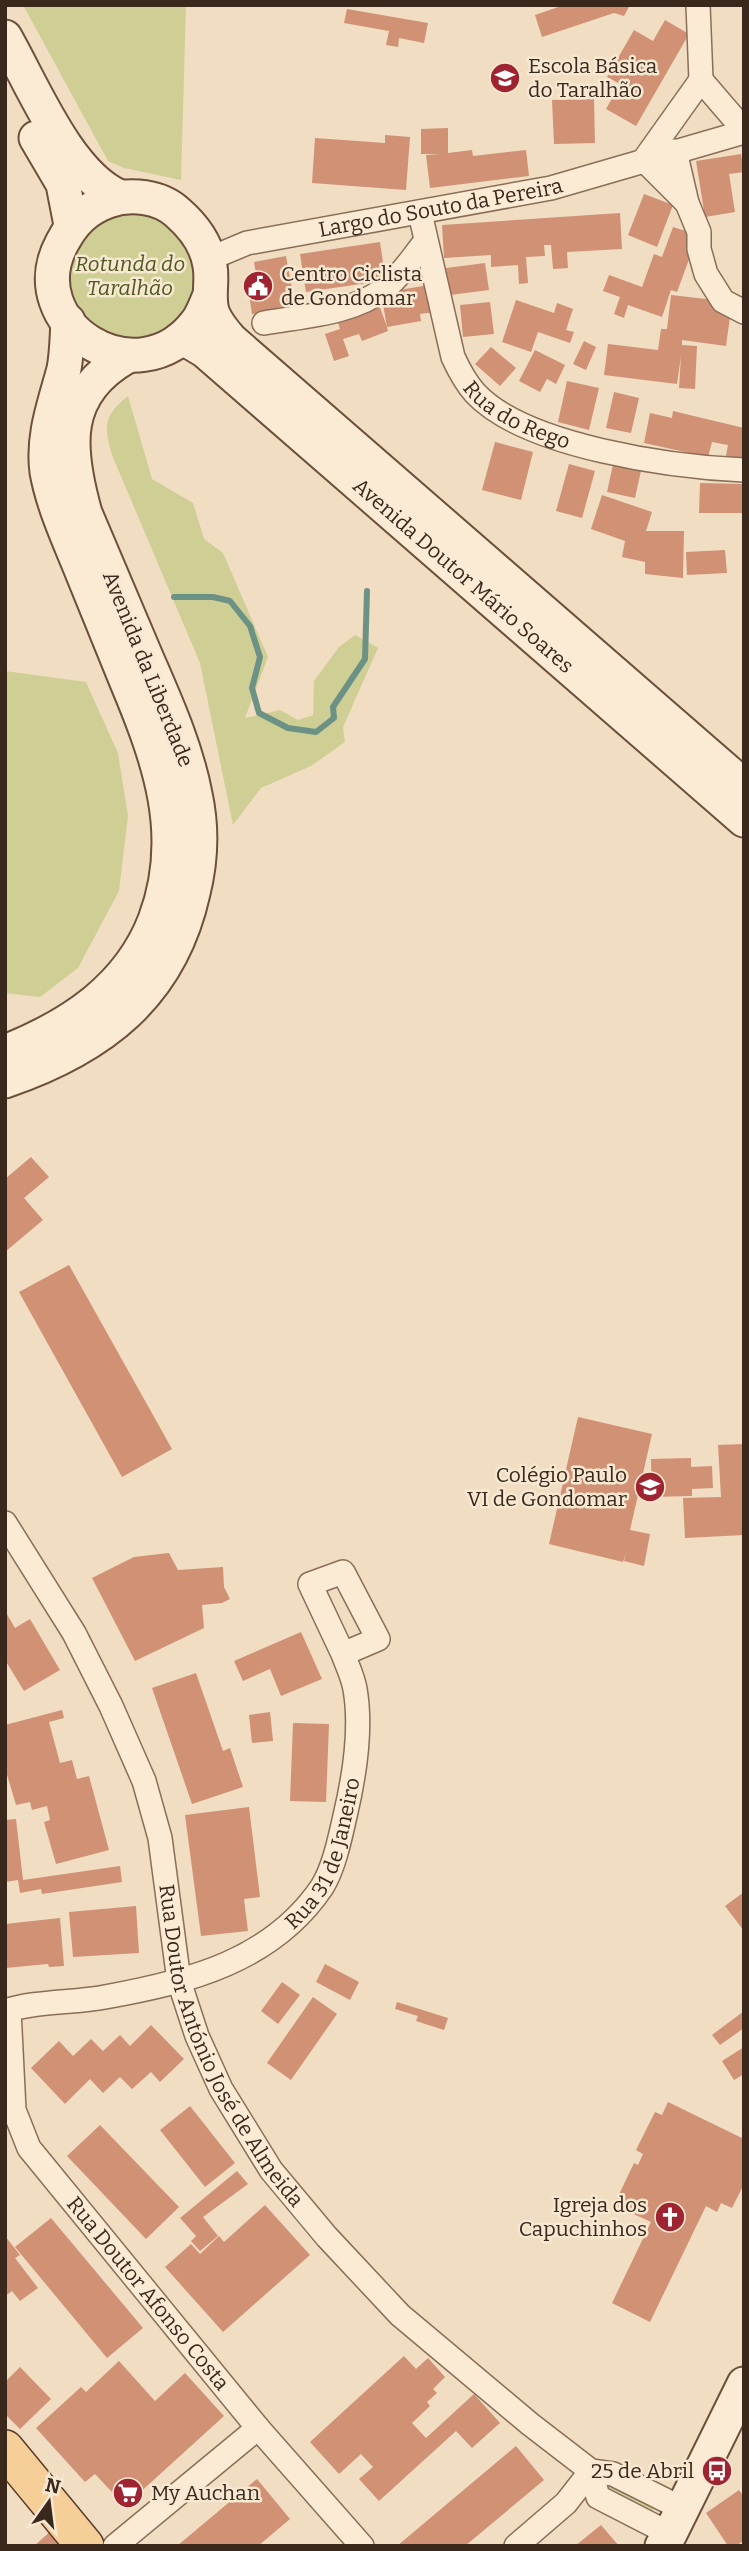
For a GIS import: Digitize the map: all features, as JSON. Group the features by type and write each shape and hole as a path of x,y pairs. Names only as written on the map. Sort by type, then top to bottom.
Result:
{"main road":[{"name":"Avenida Doutor Mário Soares","path":"5,37 74,159 104,190 120,197"},
{"path":"5,83 63,184 71,225"},
{"name":"Avenida Doutor Mário Soares","path":"126,357 101,349 75,332 57,306 53,272 59,248 71,225 92,207 120,197 146,197 176,211 214,261 212,312 231,340 744,786"},
{"path":"126,357 156,352 179,340 197,323 214,261"},
{"name":"Avenida da Liberdade","path":"5,1052 67,1022 96,1002 121,978 146,944 161,903 171,844 169,812 155,748 62,523 47,471 48,427 64,368 68,321"},
{"name":"Avenida Doutor Mário Soares","path":"179,340 190,342 205,351 744,820"},
{"name":"Avenida da Liberdade","path":"5,1081 62,1058 98,1038 138,1005 161,976 178,944 197,879 199,815 185,756 85,513 76,480 73,429 83,394 96,379 126,357"},
{"path":"671,2534 744,2384"},
{"path":"5,2449 85,2546"}],"street":[{"path":"687,203 644,160 701,80 698,5"},
{"name":"Largo do Souto da Pereira","path":"214,261 420,213 551,188 744,131 701,80"},
{"path":"675,151 687,203 699,232 699,249 706,274 723,301 744,312"},
{"name":"Rua do Rego","path":"420,213 453,357 463,377 477,395 502,413 536,431 593,448 703,468 744,470"},
{"path":"264,323 326,312 367,300 393,281 425,242"},
{"name":"Rua Doutor António José de Almeida","path":"5,1523 74,1633 111,1706 144,1781 160,1838 178,1981 197,2036 221,2089 271,2169 311,2218 400,2315 591,2471 613,2474 671,2534"},
{"name":"Rua 31 de Janeiro","path":"7,2011 105,1997 178,1981 259,1950 289,1926 323,1885 341,1837 348,1805 356,1735 355,1690 343,1654"},
{"name":"Rua Doutor Afonso Costa","path":"7,2011 14,2110 29,2148 258,2428 362,2546"},
{"path":"115,2546 258,2428"},
{"path":"516,2546 566,2503 591,2471"}],"green space":[{"path":"23,5 186,5 181,180 124,168 108,161"},
{"name":"Rotunda do Taralhão","path":"131,214 155,219 175,233 189,253 194,277 189,301 175,321 155,335 131,340 107,335 87,321 73,301 68,277 73,253 87,233 107,219"},
{"path":"128,396 152,479 193,503 204,539 223,553 268,657 245,718 280,710 298,720 313,715 314,681 339,647 355,635 378,648 343,727 345,742 311,766 261,788 233,825 200,663 109,445 107,429 110,416"},
{"path":"5,671 86,682 118,753 128,816 119,891 78,968 40,997 5,993"},
{"path":"604,2481 654,2506 652,2513 604,2487"}],"building":[{"path":"564,5 630,5 624,16 614,13 542,37 535,15"},
{"path":"347,9 428,23 424,43 399,38 398,47 386,45 389,31 344,23"},
{"path":"665,20 689,34 636,126 606,109 620,84 607,77 634,30 653,41"},
{"path":"594,99 595,143 554,144 552,100"},
{"path":"448,128 448,153 472,150 473,156 526,150 529,176 430,188 426,155 440,154 421,154 421,129"},
{"path":"385,135 410,137 406,190 312,183 315,138 385,143"},
{"path":"741,154 744,172 729,174 735,212 705,217 696,161"},
{"path":"644,194 673,205 657,247 628,235"},
{"path":"620,213 622,249 567,252 568,268 553,269 551,245 544,245 545,256 526,257 528,283 519,284 518,265 491,267 491,255 444,258 442,225"},
{"path":"673,227 698,235 677,292 671,290 662,317 628,305 624,318 614,314 620,297 603,291 609,275 642,287 654,254 662,257"},
{"path":"380,242 384,269 379,269 380,277 367,279 367,283 306,292 300,254"},
{"name":"Centro Ciclista de Gondomar","path":"286,256 295,305 271,309 272,313 252,314 246,275 256,273 254,262"},
{"path":"485,263 489,290 450,295 446,268"},
{"path":"429,285 434,312 420,314 421,321 387,327 381,293"},
{"path":"671,295 732,302 726,346 682,340 682,345 697,346 695,389 679,388 681,356 677,384 604,375 608,344 658,350 661,329 667,329"},
{"path":"377,299 388,331 362,341 359,334 343,339 349,356 334,361 325,334 340,329 335,314"},
{"path":"516,300 554,313 557,303 573,309 566,330 574,332 570,343 538,332 531,352 502,342"},
{"path":"490,302 494,334 463,337 460,305"},
{"path":"584,341 596,347 586,370 573,364"},
{"path":"491,347 516,368 500,386 475,364"},
{"path":"535,350 565,365 556,384 547,379 540,392 519,381"},
{"path":"567,381 599,388 589,430 558,422"},
{"path":"614,392 639,398 631,433 606,428"},
{"path":"673,411 744,428 744,460 726,456 728,445 712,442 708,457 644,443 650,413 672,418"},
{"path":"495,442 533,452 521,500 482,490"},
{"path":"614,460 642,466 635,498 607,492"},
{"path":"569,464 595,471 582,518 556,511"},
{"path":"700,483 744,484 744,513 699,513"},
{"path":"602,495 652,512 646,531 684,531 683,578 645,574 645,562 622,557 625,541 591,529"},
{"path":"725,550 727,573 687,575 686,552"},
{"path":"31,1157 49,1177 24,1198 43,1220 5,1252 5,1179"},
{"path":"69,1265 172,1449 122,1477 19,1292"},
{"path":"578,1417 652,1434 630,1530 650,1534 644,1566 624,1561 626,1553 623,1562 549,1544"},
{"path":"744,1444 744,1535 685,1538 683,1498 721,1497 718,1445"},
{"path":"691,1458 691,1467 712,1466 713,1488 692,1489 692,1496 652,1497 651,1459"},
{"path":"169,1553 178,1570 223,1567 224,1587 230,1599 222,1603 202,1605 204,1628 135,1661 92,1578 134,1557"},
{"path":"5,1611 15,1628 30,1619 60,1670 24,1691 5,1660"},
{"path":"301,1632 322,1679 281,1696 270,1669 243,1681 234,1661"},
{"path":"196,1673 223,1751 230,1748 243,1787 192,1804 152,1688"},
{"path":"62,1710 64,1718 49,1722 60,1763 72,1760 77,1779 89,1776 109,1850 56,1864 44,1822 50,1820 47,1806 32,1810 30,1802 16,1805 5,1768 5,1725"},
{"path":"270,1712 273,1741 252,1743 249,1715"},
{"path":"293,1723 329,1724 326,1802 290,1801"},
{"path":"249,1807 260,1897 244,1899 248,1931 201,1936 185,1815"},
{"path":"16,1819 23,1880 120,1866 122,1882 42,1894 41,1889 20,1893 18,1880 5,1882 5,1820"},
{"path":"744,1892 744,1931 725,1906"},
{"path":"136,1906 139,1953 73,1957 69,1912"},
{"path":"60,1918 64,1966 49,1967 48,1964 5,1968 5,1924"},
{"path":"325,1964 359,1982 350,2000 316,1982"},
{"path":"282,1982 300,1995 278,2024 261,2011"},
{"path":"313,1997 337,2014 291,2080 267,2063"},
{"path":"397,2002 448,2018 444,2030 416,2021 418,2016 395,2009"},
{"path":"744,2011 744,2028 720,2045 712,2035"},
{"path":"151,2025 184,2059 160,2082 151,2072 132,2089 120,2077 103,2093 90,2079 65,2104 31,2068 59,2041 73,2056 91,2039 103,2051 120,2035 130,2046"},
{"path":"744,2047 744,2074 734,2080 722,2061"},
{"name":"Igreja dos Capuchinhos","path":"668,2102 744,2139 744,2184 732,2208 721,2203 717,2212 706,2206 650,2322 612,2303 651,2222 614,2205 634,2163 638,2165 643,2154 636,2150 655,2112 662,2115"},
{"path":"190,2106 235,2163 205,2187 160,2130"},
{"path":"100,2125 179,2207 146,2239 67,2156"},
{"path":"237,2171 248,2184 203,2217 218,2236 200,2251 191,2241 196,2236 180,2218"},
{"path":"265,2205 310,2255 223,2332 165,2267 191,2244 200,2254 219,2236 224,2242"},
{"path":"51,2218 143,2328 107,2358 15,2247"},
{"path":"5,2236 20,2255 15,2258 38,2288 20,2301 12,2291 5,2296"},
{"path":"404,2356 416,2369 428,2358 445,2377 433,2389 437,2393 427,2402 430,2406 412,2423 426,2438 474,2394 500,2423 472,2448 456,2431 379,2501 359,2479 373,2467 361,2454 339,2474 310,2442"},
{"path":"119,2361 155,2401 185,2373 224,2416 125,2506 95,2474 85,2482 36,2428 81,2387 86,2392"},
{"path":"20,2367 51,2399 20,2429 5,2414 5,2382"},
{"path":"516,2446 544,2480 465,2546 397,2546"},
{"path":"257,2479 290,2519 258,2546 177,2546"},
{"path":"739,2490 744,2497 744,2540 736,2546 728,2546 706,2513"},
{"path":"601,2525 619,2546 575,2546"},
{"path":"52,2530 69,2546 34,2546"}],"waterway":[{"path":"174,597 213,597 230,601 250,626 260,657 252,688 259,713 288,728 316,732 334,718 333,707 365,659 367,591"}],"place":[{"name":"Escola Básica do Taralhão","path":"505,78"},
{"name":"Centro Ciclista de Gondomar","path":"258,286"},
{"name":"Colégio Paulo VI de Gondomar","path":"650,1487"},
{"name":"Igreja dos Capuchinhos","path":"670,2217"},
{"name":"25 de Abril","path":"717,2471"},
{"name":"My Auchan","path":"128,2493"}]}
